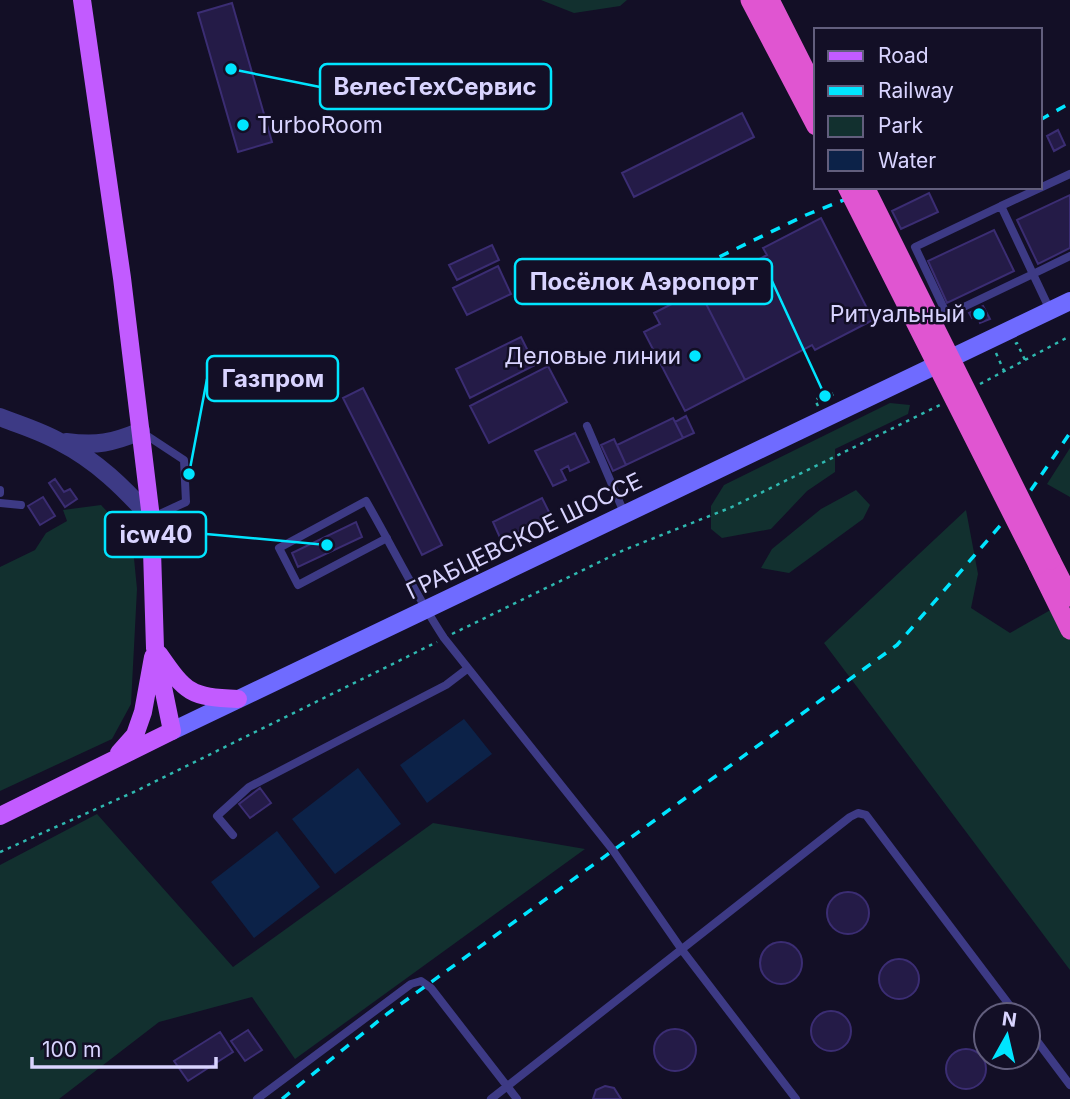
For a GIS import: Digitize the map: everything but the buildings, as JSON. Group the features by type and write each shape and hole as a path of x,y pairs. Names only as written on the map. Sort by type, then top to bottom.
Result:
{"highway":[{"path":"750,0 813,121"},
{"path":"770,0 814,87"},
{"path":"848,189 1045,562 1070,597"},
{"path":"866,189 1045,562 1070,630"}],"main road":[{"path":"82,0 122,278 151,518 155,648 172,731"},
{"name":"ГРАБЦЕВСКОЕ ШОССЕ","path":"0,816 238,699 1070,301"},
{"path":"155,648 183,685 197,695 238,699"},
{"path":"112,761 135,735 143,712 155,648"}],"street":[{"path":"5,423 59,441 91,446 141,431"},
{"path":"59,441 121,484 151,518"}],"lane":[{"path":"1042,187 1070,174"},
{"path":"1037,189 915,247 947,315 1070,256"},
{"path":"1000,206 1051,310"},
{"path":"587,426 625,515"},
{"path":"141,431 184,460 186,502 151,518"},
{"path":"387,538 298,585 279,548 366,501 387,538 425,610 444,638 612,849 682,950 796,1099"},
{"path":"0,503 21,505"},
{"path":"233,835 217,816 249,787 446,685 467,669"},
{"path":"491,1099 858,813 866,815 1006,1001"},
{"path":"257,1099 411,984 421,981 432,988 517,1099"},
{"path":"1042,1048 1070,1085"}],"path":[{"path":"971,389 1070,336"},
{"path":"1017,343 1025,360"},
{"path":"996,353 1004,371"},
{"path":"831,392 834,399 819,407 816,400 831,392"},
{"path":"0,852 134,792 624,550 732,508 948,401"}],"green space":[{"path":"541,0 627,0 620,6 574,13"},
{"path":"890,403 910,405 908,414 835,449 835,472 807,491 771,529 722,538 711,529 711,506 724,485"},
{"path":"1070,448 1070,497 1047,484"},
{"path":"856,490 870,505 863,519 789,573 761,568 772,549 821,509"},
{"path":"101,505 132,538 137,589 131,704 112,739 0,791 0,567 35,550 46,533 67,521 63,510"},
{"path":"966,510 978,574 971,608 1010,633 1070,599 1070,970 824,643"},
{"path":"97,814 233,967 433,823 585,849 295,1059 252,997 159,1022 59,1099 0,1099 0,865"}],"water":[{"path":"464,719 492,754 427,803 400,765"},
{"path":"358,768 401,824 335,874 292,819"},
{"path":"277,831 320,887 254,938 211,882"}],"railway":[{"path":"1042,119 1070,103"},
{"path":"634,298 806,215 871,189"},
{"path":"282,1099 387,1014 897,645 1031,490 1070,433"}],"place":[{"name":"ВелесТехСервис","path":"231,69"},
{"name":"TurboRoom","path":"243,125"},
{"name":"Ритуальный","path":"979,314"},
{"name":"Деловые линии","path":"695,356"},
{"name":"Посёлок Аэропорт","path":"825,396"},
{"name":"Газпром","path":"189,474"},
{"name":"icw40","path":"327,545"}]}
